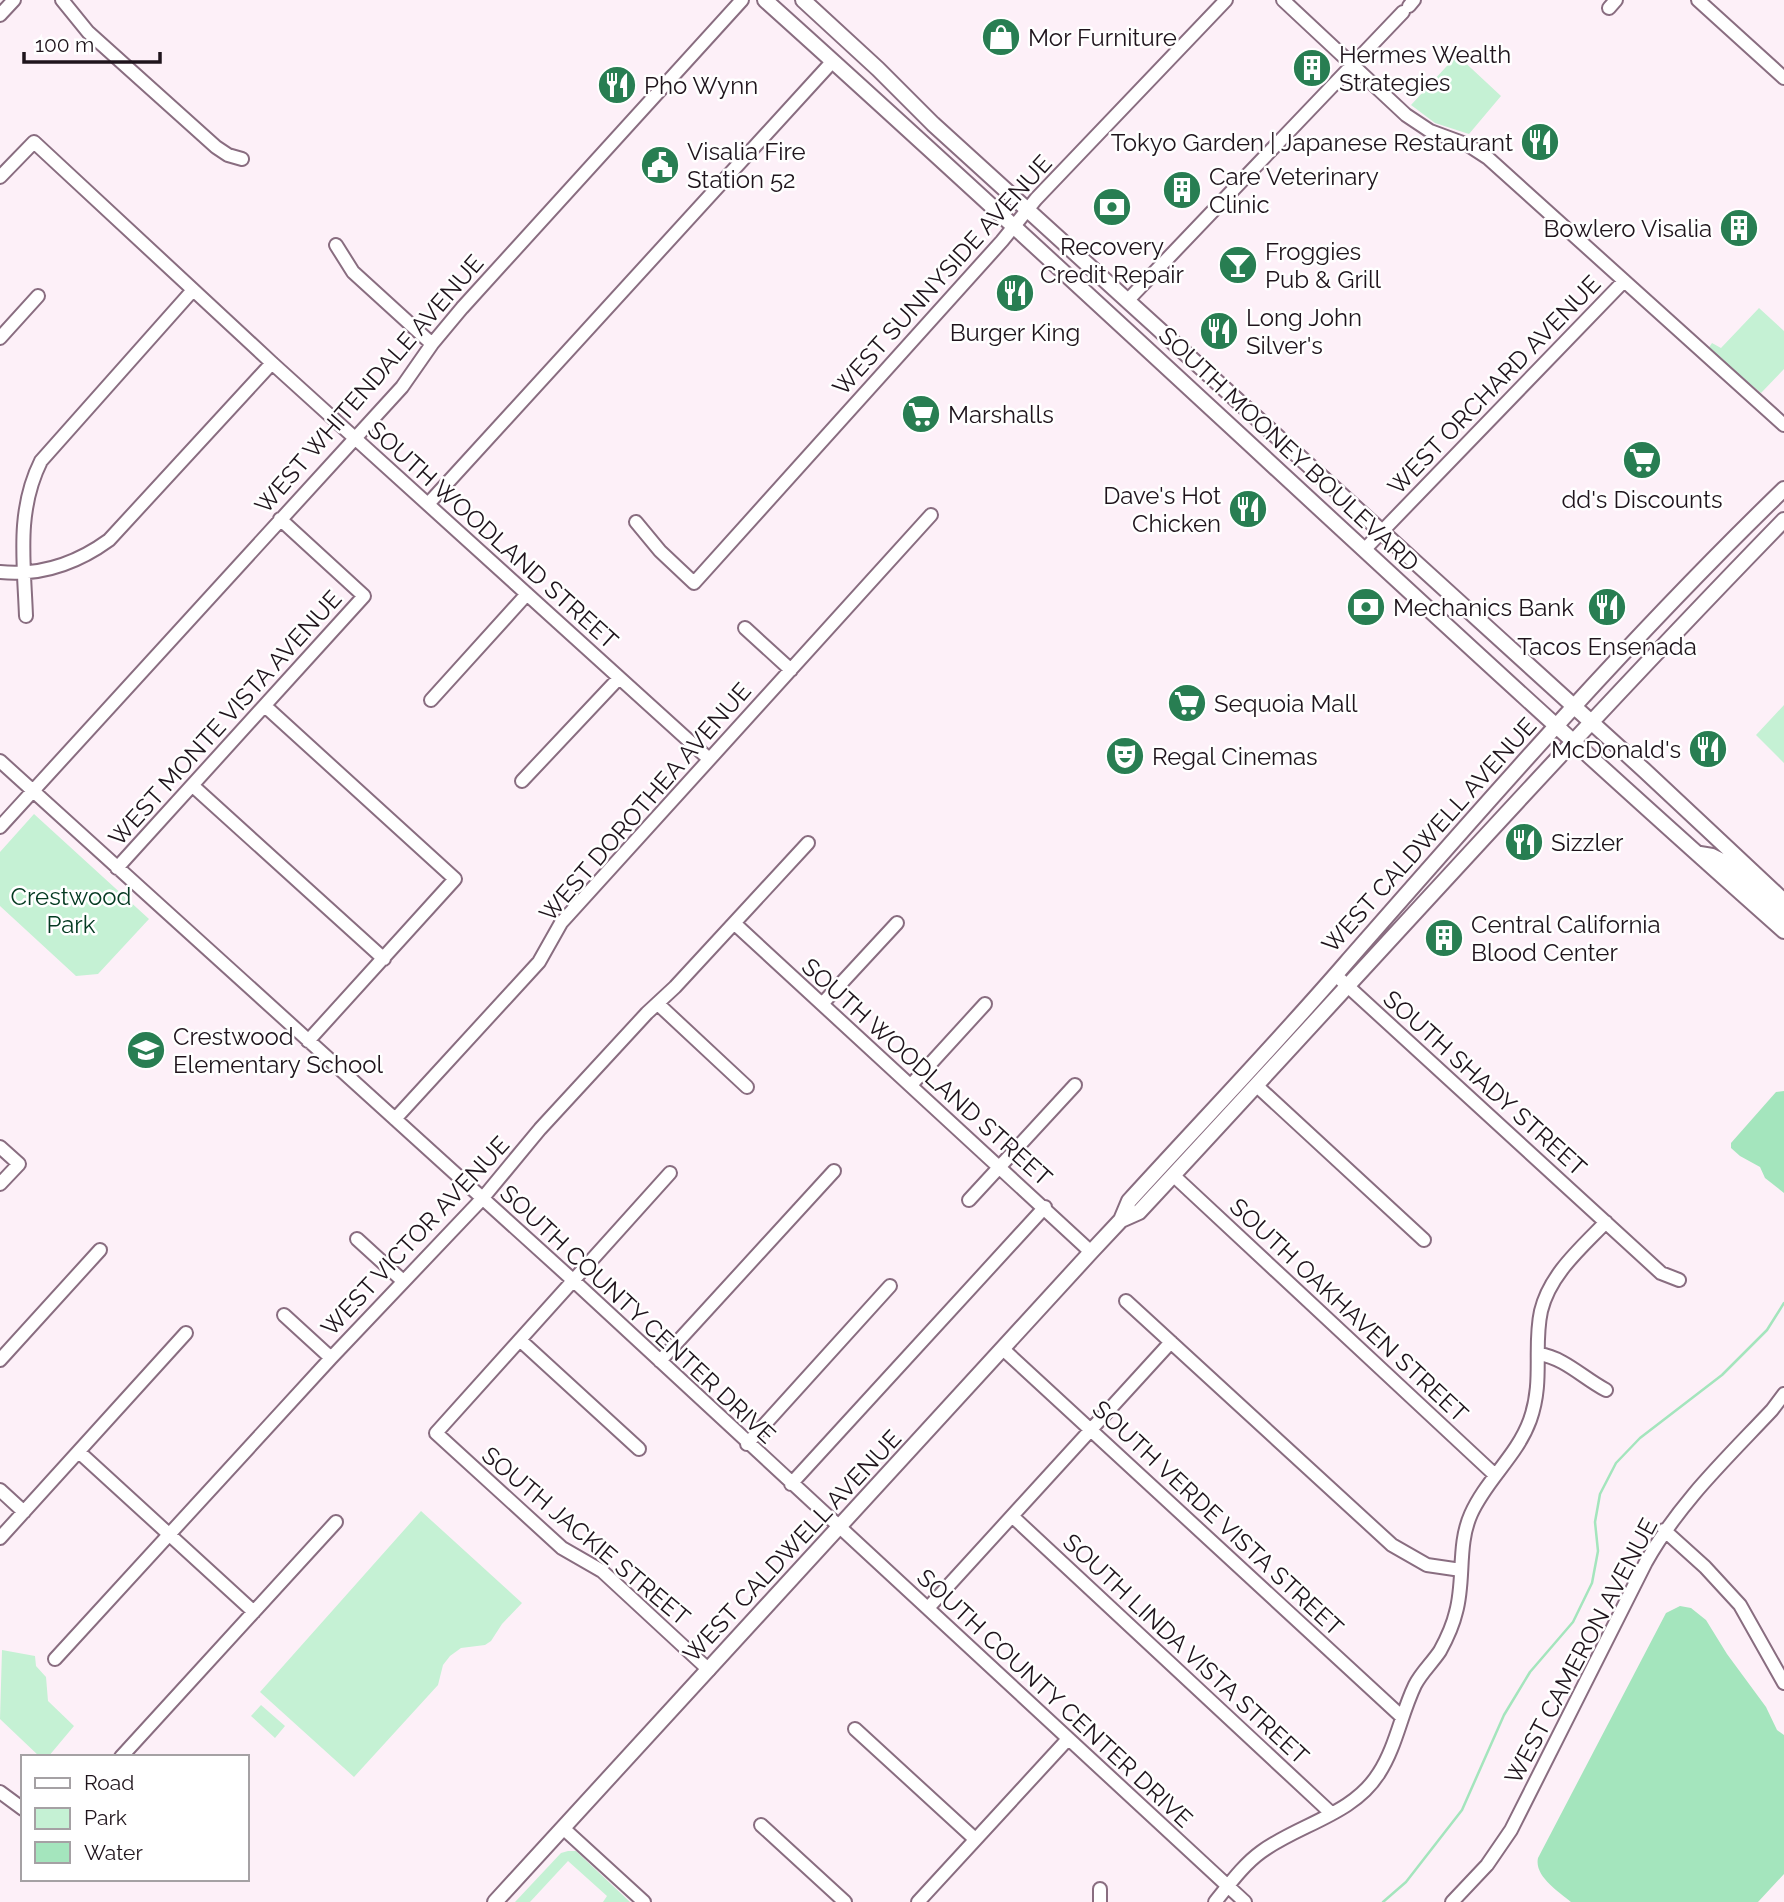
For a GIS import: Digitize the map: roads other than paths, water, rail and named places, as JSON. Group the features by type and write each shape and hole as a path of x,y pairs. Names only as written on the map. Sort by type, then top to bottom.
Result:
{"main road":[{"name":"SOUTH MOONEY BOULEVARD","path":"765,0 1556,726 1784,931"},
{"name":"SOUTH MOONEY BOULEVARD","path":"803,0 941,131 1784,901"},
{"name":"WEST CALDWELL AVENUE","path":"495,1902 1004,1350 1121,1220 1129,1201 1336,975 1452,840 1573,707 1784,489"},
{"name":"WEST CALDWELL AVENUE","path":"1121,1220 1139,1212 1349,987 1590,722 1784,520"},
{"path":"1697,853 1722,861 1784,917"},
{"path":"1173,1175 1170,1169 1172,1163 1218,1113 1228,1092"}],"street":[{"path":"0,15 14,0"},
{"path":"62,0 88,32 216,147 228,155 242,159"},
{"name":"WEST WHITENDALE AVENUE","path":"0,827 402,387 432,344 742,0"},
{"name":"WEST SUNNYSIDE AVENUE","path":"636,522 660,551 694,583 1027,209 1226,0"},
{"path":"1283,0 1418,124 1468,145 1488,158 1784,425"},
{"path":"1698,0 1784,78"},
{"path":"1128,300 1409,6"},
{"path":"429,503 832,62"},
{"name":"SOUTH WOODLAND STREET","path":"0,177 34,142 272,363 709,759"},
{"path":"336,246 354,272 432,344"},
{"name":"WEST ORCHARD AVENUE","path":"1365,549 1624,281"},
{"path":"26,616 24,512 30,486 41,461 193,289"},
{"path":"0,338 38,296"},
{"path":"0,572 24,573 65,566 91,554 109,540 272,363"},
{"name":"WEST DOROTHEA AVENUE","path":"395,1119 539,962 561,923 931,515"},
{"name":"WEST MONTE VISTA AVENUE","path":"117,868 364,596 280,519"},
{"path":"432,700 527,594"},
{"path":"745,628 791,670"},
{"path":"522,780 618,678"},
{"path":"265,706 455,879 308,1041"},
{"name":"SOUTH COUNTY CENTER DRIVE","path":"0,761 575,1282 1245,1902"},
{"path":"193,786 384,959"},
{"name":"WEST VICTOR AVENUE","path":"55,1659 403,1280 481,1199 540,1129 808,843"},
{"name":"SOUTH WOODLAND STREET","path":"734,923 1091,1252"},
{"path":"822,1004 897,923"},
{"name":"SOUTH SHADY STREET","path":"1336,975 1661,1273 1679,1280"},
{"path":"657,1004 747,1087"},
{"path":"911,1085 985,1004"},
{"path":"969,1200 1075,1085"},
{"path":"1257,1086 1424,1240"},
{"path":"0,1147 19,1164 0,1184"},
{"path":"660,1362 834,1171"},
{"path":"639,1449 521,1341 670,1173"},
{"name":"SOUTH OAKHAVEN STREET","path":"1173,1175 1496,1475"},
{"path":"791,1484 1045,1207"},
{"path":"1215,1902 1261,1852 1362,1793 1373,1782 1385,1762 1414,1686 1440,1651 1456,1614 1461,1592 1462,1543 1470,1516 1483,1491 1520,1442 1529,1423 1537,1399 1541,1313 1552,1284 1561,1270 1606,1222"},
{"path":"357,1239 403,1280"},
{"path":"0,1360 100,1250"},
{"path":"747,1444 890,1286"},
{"path":"1126,1301 1392,1545 1427,1565 1461,1570"},
{"path":"284,1315 331,1358"},
{"path":"0,1538 186,1333"},
{"name":"SOUTH JACKIE STREET","path":"521,1341 436,1433 562,1548 602,1571 709,1670"},
{"path":"928,1608 1171,1342"},
{"name":"SOUTH VERDE VISTA STREET","path":"1004,1350 1402,1717"},
{"path":"1539,1354 1559,1359 1587,1380 1606,1390"},
{"name":"WEST CAMERON AVENUE","path":"1452,1902 1487,1865 1511,1830 1664,1530 1693,1492 1765,1418 1784,1394"},
{"path":"79,1451 254,1612"},
{"path":"0,1490 24,1512"},
{"name":"SOUTH LINDA VISTA STREET","path":"1012,1516 1331,1813"},
{"path":"123,1755 336,1522"},
{"path":"1664,1530 1705,1567 1740,1605 1784,1683"},
{"path":"855,1729 975,1839"},
{"path":"918,1902 1068,1739"},
{"path":"0,1792 21,1808"},
{"path":"761,1825 845,1902"},
{"path":"563,1828 644,1902"}],"water":[{"path":"1784,1091 1784,1193 1765,1178 1760,1167 1731,1148 1731,1143 1776,1092"},
{"path":"1680,1606 1691,1608 1706,1620 1766,1707 1777,1730 1784,1735 1784,1874 1758,1902 1571,1902 1543,1877 1538,1858 1666,1613"}],"waterway":[{"path":"1383,1902 1406,1882 1462,1810 1504,1715 1530,1672 1573,1622 1592,1583 1598,1551 1595,1522 1600,1494 1616,1463 1640,1438 1722,1375 1767,1330 1784,1303"}],"place":[{"name":"Mor Furniture","path":"1001,37"},
{"name":"Hermes Wealth Strategies","path":"1312,68"},
{"name":"Pho Wynn","path":"617,85"},
{"name":"Tokyo Garden | Japanese Restaurant","path":"1540,142"},
{"name":"Visalia Fire Station 52","path":"660,165"},
{"name":"Care Veterinary Clinic","path":"1182,190"},
{"name":"Recovery Credit Repair","path":"1112,207"},
{"name":"Bowlero Visalia","path":"1739,228"},
{"name":"Froggies Pub & Grill","path":"1238,265"},
{"name":"Burger King","path":"1015,293"},
{"name":"Long John Silver's","path":"1219,331"},
{"name":"Marshalls","path":"921,414"},
{"name":"dd's Discounts","path":"1642,460"},
{"name":"Dave's Hot Chicken","path":"1248,509"},
{"name":"Mechanics Bank","path":"1366,607"},
{"name":"Tacos Ensenada","path":"1607,607"},
{"name":"Sequoia Mall","path":"1187,703"},
{"name":"McDonald's","path":"1708,749"},
{"name":"Regal Cinemas","path":"1125,756"},
{"name":"Sizzler","path":"1524,842"},
{"name":"Central California Blood Center","path":"1444,938"},
{"name":"Crestwood Elementary School","path":"146,1050"}],"park label":[{"name":"Crestwood Park","path":"71,910"}]}
